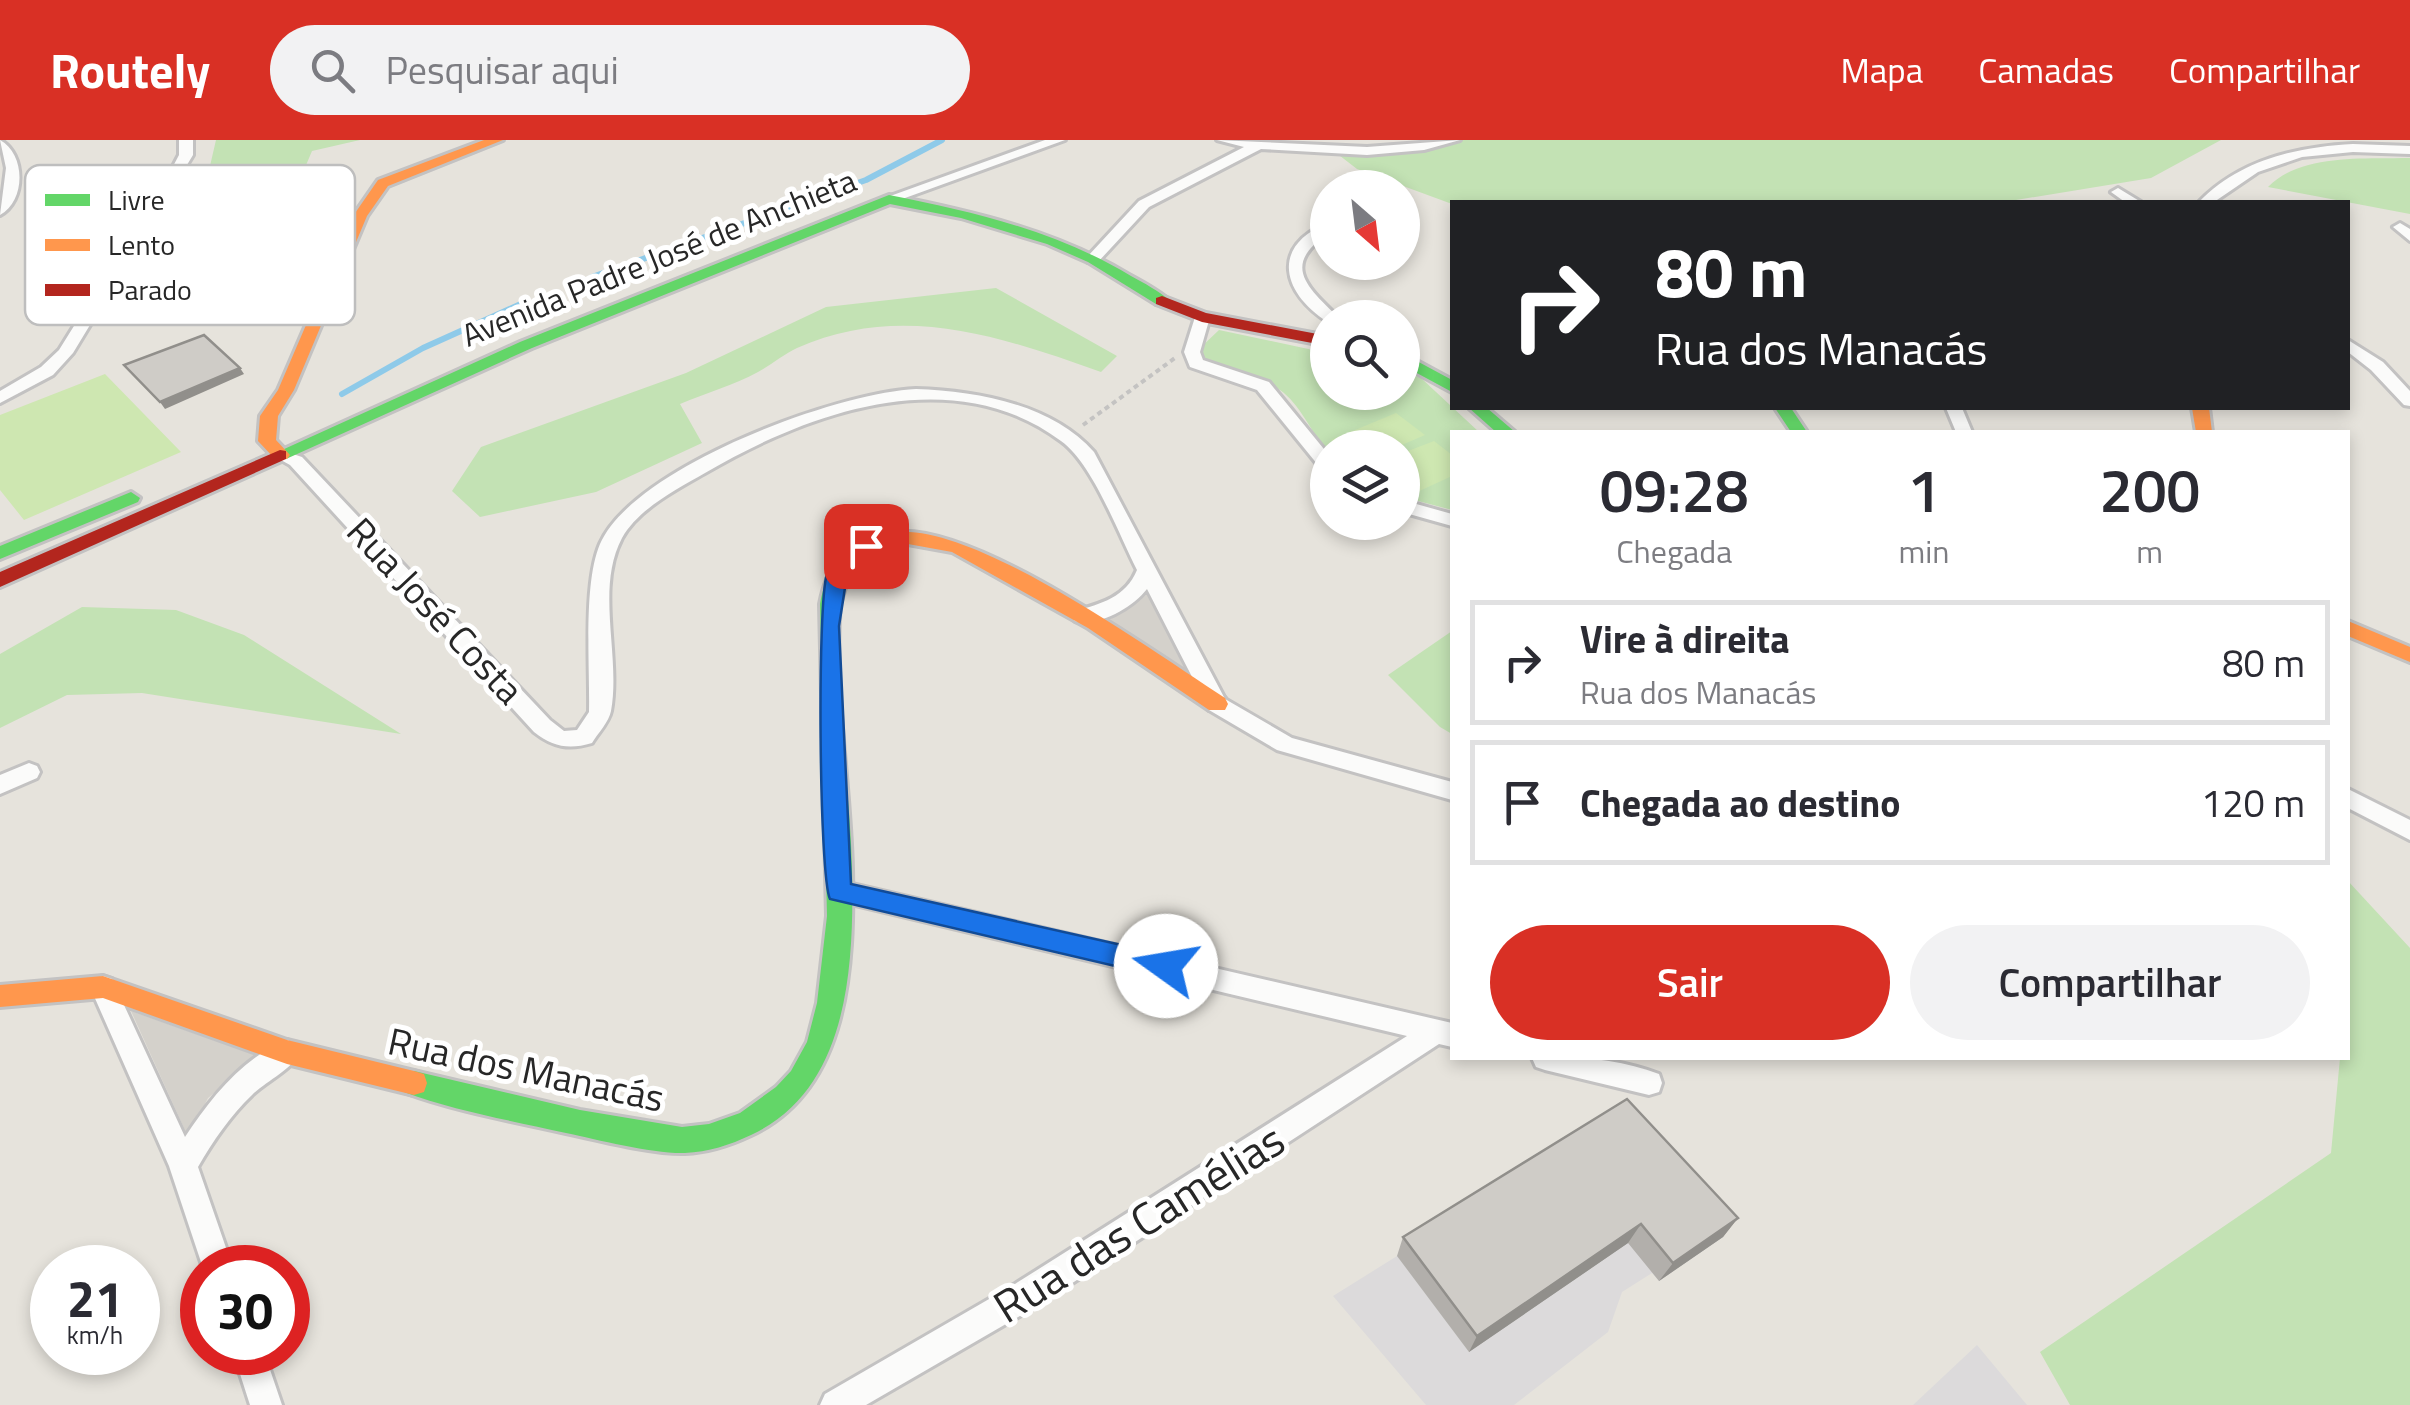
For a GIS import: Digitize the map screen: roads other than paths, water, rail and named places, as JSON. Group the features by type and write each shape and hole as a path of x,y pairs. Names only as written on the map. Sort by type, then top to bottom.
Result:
{"street":[{"path":"181,165 186,155 186,140"},
{"path":"355,237 376,191 426,163 496,140"},
{"path":"890,199 1058,140"},
{"path":"1224,140 1336,152 1390,151 1453,140"},
{"path":"0,144 12,155 15,173 0,211"},
{"path":"1093,259 1144,204 1259,144"},
{"path":"2209,200 2256,165 2278,156 2336,149 2410,150"},
{"path":"2118,192 2131,200"},
{"path":"890,199 1000,224 1093,259 1170,306 1202,317 1310,338"},
{"name":"Avenida Padre José de Anchieta","path":"287,447 890,199"},
{"path":"1310,238 1296,254 1293,274 1299,290 1310,300"},
{"path":"1202,317 1192,352 1196,363 1262,386 1310,444"},
{"path":"0,398 47,371 65,354 83,325"},
{"path":"287,447 286,390 315,325"},
{"path":"2350,346 2377,366 2410,400"},
{"path":"1420,368 1450,386"},
{"name":"Rua José Costa","path":"287,447 556,738 584,737 600,714 602,570 607,549 622,524 649,500 699,469 788,428 893,395 960,398 1034,419 1070,435 1098,472 1147,570"},
{"path":"1479,410 1504,430"},
{"path":"0,553 287,447"},
{"path":"0,580 287,447"},
{"path":"1420,511 1450,519"},
{"name":"Rua dos Manacás","path":"0,996 103,987 287,1052 596,1127 688,1140 734,1129 776,1106 807,1071 820,1043 830,1002 839,892 829,626 837,574 851,555 892,538 939,540 1082,616 1217,704"},
{"path":"1082,616 1122,603 1136,592 1147,570"},
{"path":"1147,570 1217,704 1285,744 1450,791"},
{"path":"2350,629 2410,655"},
{"path":"0,784 30,772"},
{"path":"2350,799 2410,831"},
{"path":"839,892 1444,1033"},
{"path":"103,987 182,1165 210,1245"},
{"name":"Rua das Camélias","path":"836,1405 1026,1295 1444,1033"},
{"path":"182,1165 220,1106 262,1067 287,1052"},
{"path":"1553,1060 1649,1083"},
{"path":"256,1375 266,1405"}],"waterway":[{"path":"592,277 866,180 942,140"},
{"path":"342,394 423,348 523,303"}]}
